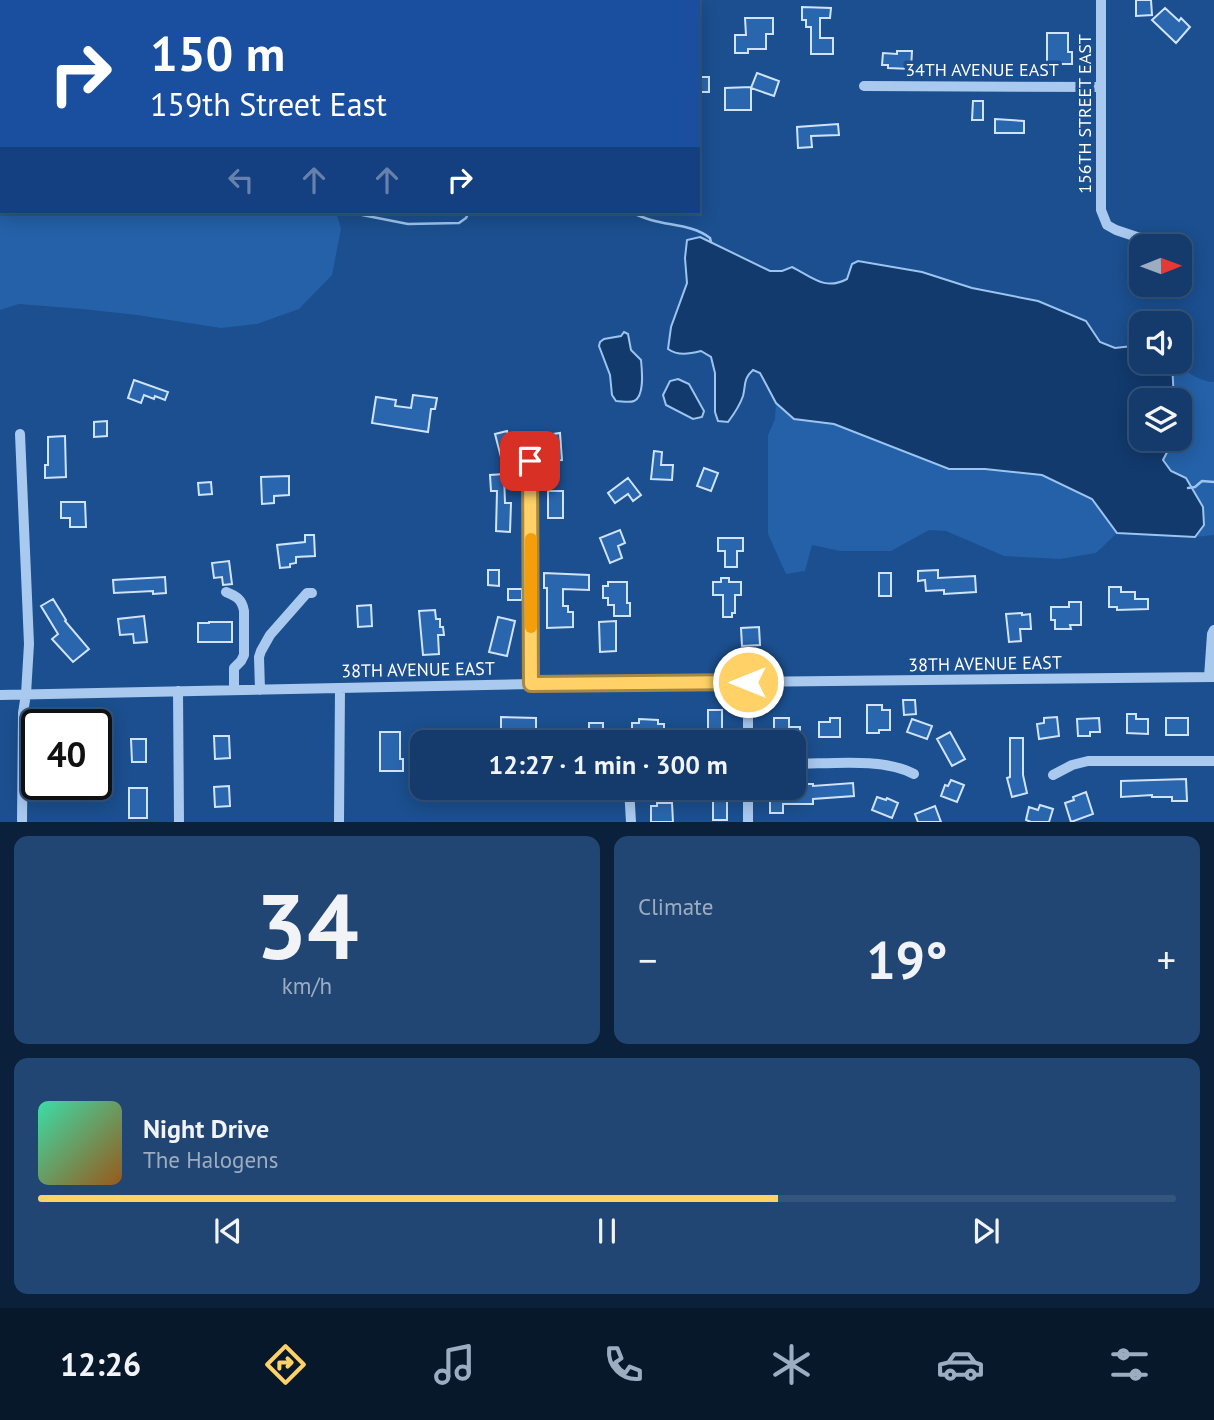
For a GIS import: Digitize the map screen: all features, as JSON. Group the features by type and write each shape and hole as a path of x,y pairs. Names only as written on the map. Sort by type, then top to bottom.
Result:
{"street":[{"name":"156TH STREET EAST","path":"1101,0 1101,210 1109,226 1129,234"},
{"name":"34TH AVENUE EAST","path":"863,86 1101,87"},
{"path":"20,434 29,644 23,713 22,821"},
{"path":"530,461 531,684"},
{"path":"226,592 239,598 244,611 244,655 234,668 234,690"},
{"path":"260,690 261,651 270,635 307,593 312,593"},
{"path":"1212,677 1214,630"},
{"name":"38TH AVENUE EAST","path":"0,695 531,684 1212,677"},
{"path":"748,682 748,730"},
{"path":"339,821 340,688"},
{"path":"178,691 179,821"},
{"path":"1053,775 1072,765 1088,761 1214,761"},
{"path":"806,764 881,763 914,774"},
{"path":"630,800 631,821"},
{"path":"748,800 748,821"}],"shaded area":[{"path":"0,214 337,214 341,229 332,275 299,309 257,324 221,328 137,315 19,304 0,310"},
{"path":"700,237 770,271 782,271 792,267 812,278 832,284 847,279 852,264 858,261 922,272 972,288 1038,301 1086,321 1100,342 1115,348 1129,346 1129,374 1173,374 1173,388 1129,388 1129,451 1168,451 1163,460 1171,471 1186,478 1203,507 1204,525 1195,537 1117,533 1092,499 1042,475 985,469 949,469 834,424 794,419 776,403 760,373 753,370 746,379 742,399 728,422 718,421 715,412 715,373 711,357 701,351 684,354 668,349 671,327 687,283 687,240"},
{"path":"624,332 628,334 631,350 641,360 640,394 630,402 616,401 612,395 610,375 599,346 604,339 621,336"},
{"path":"1173,374 1192,374 1214,382 1214,535 1195,537 1204,525 1186,479 1171,471 1163,460 1168,451 1192,451 1192,388 1173,388"},
{"path":"678,379 689,384 704,411 702,417 693,419 666,405 663,395 670,381"},
{"path":"776,403 794,419 834,424 948,469 985,469 1042,475 1092,499 1117,533 1096,553 1060,559 1004,556 946,531 929,530 891,551 840,551 812,545 805,571 786,574 768,534 768,435 775,419"}],"building":[{"path":"1136,0 1151,0 1152,15 1136,16"},
{"path":"802,7 831,8 830,18 820,18 820,38 833,38 833,54 811,54 811,27 806,27 806,20 802,20"},
{"path":"1165,8 1190,27 1176,43 1152,20"},
{"path":"745,18 773,18 773,34 766,34 766,49 748,49 748,53 735,53 735,35 746,35"},
{"path":"1047,33 1068,33 1068,52 1072,52 1072,64 1047,64"},
{"path":"897,51 912,51 911,69 888,68 888,65 882,65 883,53 897,54"},
{"path":"757,73 779,81 774,96 751,88"},
{"path":"700,77 709,77 709,92 700,92"},
{"path":"751,87 751,110 725,110 725,88"},
{"path":"973,101 983,101 983,120 972,120"},
{"path":"995,119 1024,121 1024,133 995,133"},
{"path":"838,124 839,135 811,136 812,147 798,148 797,127"},
{"path":"134,380 168,392 165,400 144,395 141,403 128,398"},
{"path":"413,395 437,398 435,409 431,409 428,432 372,423 376,397 396,400 395,406 411,408"},
{"path":"107,421 107,436 94,437 94,422"},
{"path":"507,431 515,462 503,465 495,434"},
{"path":"560,433 562,460 548,461 546,435"},
{"path":"65,436 66,477 45,478 48,437"},
{"path":"654,451 662,452 661,465 673,465 672,480 651,479"},
{"path":"704,468 718,473 711,491 697,486"},
{"path":"504,474 505,503 511,503 510,532 496,531 497,491 491,491 490,475"},
{"path":"289,476 289,495 274,496 274,503 262,504 261,477"},
{"path":"628,478 641,495 633,501 628,494 615,503 608,493"},
{"path":"211,482 212,494 199,495 198,483"},
{"path":"548,491 563,491 563,518 548,518"},
{"path":"61,502 85,502 86,527 70,527 70,518 61,518"},
{"path":"620,530 625,543 618,546 622,558 610,563 600,538"},
{"path":"305,535 314,535 315,556 296,557 296,563 280,568 277,545 305,542"},
{"path":"718,538 743,538 743,551 737,551 737,567 725,567 725,551 718,551"},
{"path":"229,561 232,584 223,585 222,577 214,578 212,563"},
{"path":"488,570 499,570 499,586 488,585"},
{"path":"938,570 938,578 975,576 976,592 944,594 944,590 926,591 925,580 918,581 918,571"},
{"path":"544,573 589,575 589,590 563,589 563,606 568,606 568,612 573,612 573,627 547,628 547,588 544,588"},
{"path":"879,573 891,573 891,596 879,596"},
{"path":"165,577 166,593 114,593 113,580"},
{"path":"721,578 729,578 729,582 741,582 741,595 735,595 735,613 732,613 732,617 723,617 723,595 713,595 713,582 721,582"},
{"path":"608,582 627,582 630,616 614,616 614,605 608,605 608,598 603,598 603,586 608,586"},
{"path":"1109,587 1121,587 1121,592 1135,592 1135,599 1148,599 1148,609 1117,610 1117,607 1109,607"},
{"path":"508,589 522,589 522,600 508,600"},
{"path":"53,599 65,621 89,649 73,662 52,639 58,634 41,606"},
{"path":"1069,602 1081,602 1081,625 1070,625 1071,629 1055,629 1055,620 1051,620 1051,607 1069,607"},
{"path":"371,605 372,626 358,627 357,606"},
{"path":"435,610 436,619 440,619 444,635 438,635 439,654 423,655 419,611"},
{"path":"1006,614 1030,614 1031,629 1020,629 1021,641 1009,642"},
{"path":"144,616 147,642 134,643 133,634 120,635 118,619"},
{"path":"498,617 515,621 507,656 489,652"},
{"path":"616,621 616,651 600,652 599,622"},
{"path":"232,622 232,642 198,642 198,623"},
{"path":"759,627 760,645 742,646 741,628"},
{"path":"903,700 915,700 916,714 904,715"},
{"path":"867,705 882,705 882,710 890,710 890,730 867,733"},
{"path":"708,710 722,710 722,730 708,730"},
{"path":"1127,714 1136,714 1136,719 1148,719 1148,734 1127,733"},
{"path":"501,717 536,718 536,730 501,730"},
{"path":"1057,717 1059,736 1039,739 1037,724 1044,723 1044,718"},
{"path":"774,718 789,718 789,727 800,727 800,730 774,730"},
{"path":"830,718 840,718 840,737 819,737 819,722 830,722"},
{"path":"1099,718 1100,732 1090,732 1090,736 1078,736 1077,719"},
{"path":"1166,718 1188,718 1188,735 1166,735"},
{"path":"639,719 658,720 658,724 664,724 664,730 632,730 632,723 639,723"},
{"path":"912,719 932,726 927,739 907,732"},
{"path":"589,723 603,723 603,730 589,730"},
{"path":"380,732 400,732 403,771 380,771"},
{"path":"950,732 965,759 952,766 937,739"},
{"path":"214,736 229,736 230,758 215,759"},
{"path":"1010,738 1023,738 1023,775 1027,793 1012,797 1007,778 1010,777"},
{"path":"131,739 146,739 146,762 132,762"},
{"path":"1186,779 1187,801 1172,801 1172,797 1152,795 1121,797 1121,781"},
{"path":"951,780 964,785 957,802 941,796 945,785 948,786"},
{"path":"853,783 854,796 813,799 813,804 783,804 783,813 770,813 770,800 806,800 806,784 813,786"},
{"path":"229,786 230,806 215,807 214,787"},
{"path":"129,788 147,788 147,818 129,818"},
{"path":"1086,792 1093,814 1071,822 1065,803"},
{"path":"877,797 898,803 892,818 872,810"},
{"path":"713,800 727,800 727,820 713,820"},
{"path":"657,803 672,803 673,822 651,822 651,806 657,806"},
{"path":"1040,805 1053,809 1049,822 1026,820 1029,807 1038,810"},
{"path":"935,806 941,822 918,822 915,814"}],"waterway":[{"path":"357,214 408,224 459,223 468,214"},
{"path":"635,214 697,231 710,238 711,242"},
{"path":"1188,488 1195,487 1202,481 1214,482"}],"slow traffic":[{"path":"531,539 531,627"}],"route":[{"path":"530,461 531,684 748,682"}]}
